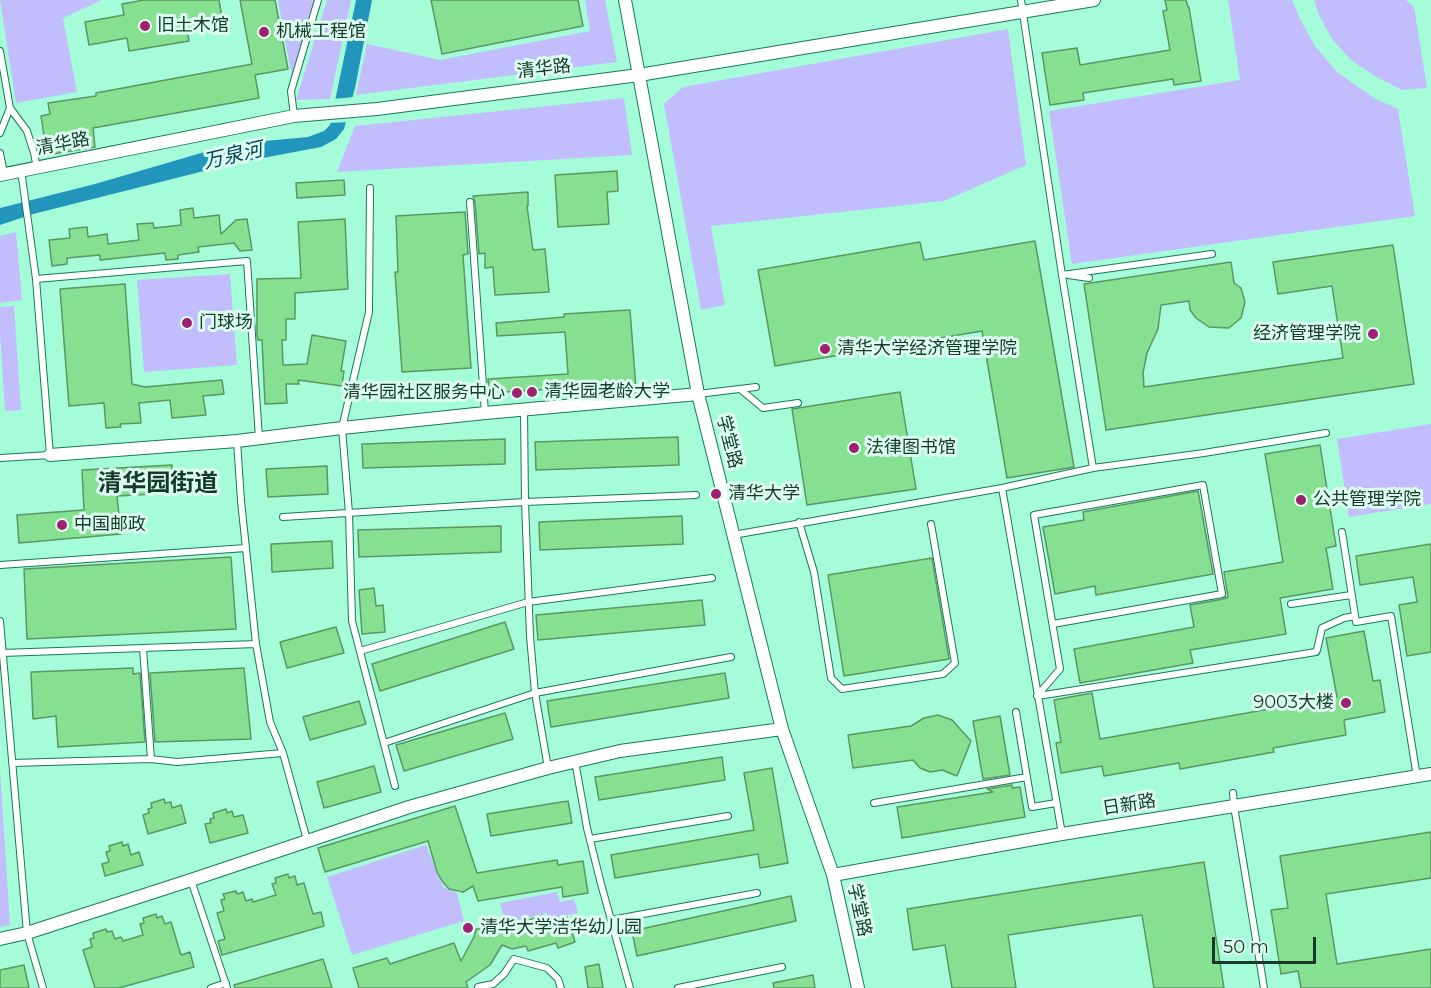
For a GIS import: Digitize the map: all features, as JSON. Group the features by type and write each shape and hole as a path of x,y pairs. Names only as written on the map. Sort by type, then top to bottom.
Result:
{"street":[{"name":"学堂路","path":"626,0 698,394 782,729 833,875 858,988"},
{"name":"清华路","path":"2,174 300,116 376,109 639,75 1022,6 1094,0"},
{"path":"50,455 237,441 485,413 698,394"},
{"path":"0,939 27,933 409,807 574,761 620,751 782,729"},
{"name":"日新路","path":"833,875 1234,800 1431,774"}],"lane":[{"path":"300,116 291,91 318,0"},
{"path":"1022,6 1093,468"},
{"path":"0,51 10,108 27,131 37,168"},
{"path":"0,134 10,108"},
{"path":"0,153 2,174"},
{"path":"0,458 50,455 36,279 21,170"},
{"path":"370,188 369,312 342,428 349,513 352,621 395,786"},
{"path":"470,202 485,413"},
{"path":"1062,274 1212,254"},
{"path":"36,279 247,261 259,438"},
{"path":"1062,274 1089,278"},
{"path":"698,394 756,387"},
{"path":"740,389 763,408 798,403"},
{"path":"524,410 528,602 535,693 548,768"},
{"path":"733,535 1002,488 1093,468 1326,433"},
{"path":"237,441 256,644 270,722 282,753 307,840"},
{"path":"1037,696 1060,669 1034,515 1203,485 1221,594 1053,624"},
{"path":"1002,488 1062,834"},
{"path":"283,517 525,502 696,495"},
{"path":"799,522 814,572 831,678 842,689 943,674 955,663 931,524"},
{"path":"1342,532 1356,621 1391,616 1417,777"},
{"path":"0,565 246,548"},
{"path":"360,651 528,602 712,578"},
{"path":"1291,604 1351,595"},
{"path":"1037,696 1317,651 1322,628 1344,618 1355,616"},
{"path":"0,621 27,933 43,988"},
{"path":"2,653 256,644"},
{"path":"143,648 151,759"},
{"path":"384,743 535,693 731,657"},
{"path":"1016,712 1032,807 1056,803"},
{"path":"12,763 151,759 177,762 282,753"},
{"path":"574,761 590,839 630,988"},
{"path":"874,803 1027,777"},
{"path":"1234,800 1264,988"},
{"path":"590,839 728,816"},
{"path":"191,880 226,986 211,988"},
{"path":"611,920 757,893"},
{"path":"479,988 494,984 514,959 547,968 558,979 561,988"},
{"path":"678,988 782,967"}],"shaded area":[{"path":"0,0 102,0 63,18 77,92 16,103"},
{"path":"278,0 315,0 293,83"},
{"path":"327,0 351,0 330,99 296,100"},
{"path":"585,0 605,0 617,62 356,95 367,44 440,60 590,31"},
{"path":"1228,0 1292,0 1315,46 1337,72 1374,98 1398,109 1415,216 1072,264 1049,111 1240,80"},
{"path":"1314,0 1406,0 1414,7 1427,88 1402,90 1351,60 1332,39"},
{"path":"1008,29 1026,165 944,201 711,226 725,305 701,310 664,104 683,87"},
{"path":"624,98 632,155 337,172 355,126"},
{"path":"16,232 22,300 0,303 0,236"},
{"name":"门球场","path":"230,274 237,365 144,372 137,280"},
{"path":"14,306 21,410 5,411 0,307"},
{"path":"1431,424 1431,504 1349,517 1337,439"},
{"path":"0,769 10,925 0,927"},
{"path":"426,845 443,887 457,893 464,921 352,955 327,877"},
{"path":"557,892 560,902 574,899 578,913 550,919 546,913 505,924 500,903"}],"water":[{"name":"万泉河","path":"356,0 372,0 355,88 344,129 336,139 321,147 236,163 33,214 0,225 0,208 95,184 232,144 308,137 324,131 330,125"}],"pier":[{"path":"355,97 349,122 328,123 333,99"}],"building":[{"name":"旧土木馆","path":"144,0 219,0 223,23 187,29 189,41 129,51 127,38 89,45 85,22 124,15 122,4"},
{"name":"机械工程馆","path":"240,0 275,0 288,69 255,75 259,98 93,128 95,147 47,155 41,116 50,114 48,103 96,96 96,93 252,64"},
{"path":"431,0 578,0 583,26 442,54"},
{"path":"1165,0 1186,0 1201,81 1174,85 1173,79 1083,93 1084,100 1050,105 1042,53 1077,48 1080,65 1170,50 1163,11 1167,10"},
{"path":"617,171 618,191 607,192 609,224 558,227 555,175"},
{"path":"344,180 345,195 297,198 296,183"},
{"path":"528,192 527,206 533,250 545,249 549,292 495,295 493,267 485,268 485,253 479,254 473,196"},
{"path":"193,208 194,218 219,215 221,234 236,220 247,219 252,250 240,251 234,243 198,247 199,252 178,255 178,259 166,260 165,253 100,260 100,255 67,258 67,264 52,266 49,240 70,238 69,229 87,227 88,237 107,234 108,244 139,240 137,224 153,223 154,228 181,225 180,210"},
{"path":"465,212 468,254 463,255 471,368 402,372 395,272 398,272 396,216"},
{"path":"345,219 348,289 295,293 295,319 286,319 286,340 282,340 283,365 307,364 312,335 346,341 341,371 344,371 342,386 298,380 299,384 286,384 287,403 265,404 262,340 258,340 257,336 257,279 301,278 298,222"},
{"name":"清华大学经济管理学院","path":"1035,241 1074,467 1007,478 982,331 775,366 758,270 920,242 924,260"},
{"name":"经济管理学院","path":"1393,245 1414,384 1106,430 1084,284 1231,262 1234,283 1241,288 1245,302 1241,318 1229,328 1209,327 1196,318 1190,310 1189,301 1161,305 1158,329 1147,353 1143,373 1144,387 1343,358 1332,286 1278,294 1273,262"},
{"path":"125,284 132,384 145,387 222,380 224,394 203,396 206,415 172,418 170,400 139,403 141,423 120,424 121,427 106,428 104,403 69,406 60,289"},
{"path":"630,310 636,389 569,393 569,388 489,393 488,379 568,374 565,332 497,336 496,323 564,317 564,314"},
{"name":"法律图书馆","path":"900,392 916,489 807,505 792,409"},
{"path":"678,437 679,465 536,470 535,442"},
{"path":"505,439 505,464 363,468 362,444"},
{"path":"1320,445 1336,546 1326,548 1333,589 1280,598 1286,634 1190,650 1193,663 1080,683 1074,649 1194,627 1190,605 1228,597 1224,572 1283,562 1265,454"},
{"path":"172,465 173,493 117,496 121,534 19,543 17,515 84,510 82,470"},
{"path":"327,466 328,494 268,497 266,469"},
{"path":"1198,491 1213,574 1096,595 1095,586 1055,594 1043,527 1084,520 1083,512"},
{"path":"682,516 683,544 540,550 539,522"},
{"path":"501,526 501,552 359,557 358,530"},
{"path":"332,541 333,568 272,572 271,544"},
{"path":"1431,544 1431,652 1407,656 1399,605 1417,602 1413,577 1360,585 1356,556"},
{"path":"231,557 236,629 27,639 24,569"},
{"path":"932,558 949,659 844,676 828,575"},
{"path":"374,588 376,606 383,605 385,632 362,634 359,590"},
{"path":"702,600 705,625 538,640 536,615"},
{"path":"505,622 514,649 380,691 372,664"},
{"path":"336,627 344,653 287,668 280,642"},
{"name":"9003大楼","path":"1364,631 1373,681 1380,680 1385,712 1344,720 1346,735 1273,748 1274,752 1180,769 1179,763 1104,776 1102,766 1061,773 1056,743 1061,742 1054,700 1092,693 1100,739 1337,697 1326,638"},
{"path":"133,668 133,674 140,673 145,742 58,747 56,716 33,719 31,672"},
{"path":"244,668 251,739 155,742 150,673"},
{"path":"725,673 729,698 551,727 547,701"},
{"path":"359,701 366,724 310,740 303,717"},
{"path":"505,713 513,739 404,771 396,745"},
{"path":"938,715 952,720 971,741 957,776 942,770 930,772 920,768 913,760 853,768 848,735 911,726 924,718"},
{"path":"1000,716 1010,775 983,779 973,721"},
{"path":"722,757 725,780 599,800 595,777"},
{"path":"374,766 381,792 324,808 317,782"},
{"path":"772,768 788,863 760,868 758,854 615,878 611,855 754,830 744,773"},
{"path":"1012,785 1012,788 1020,787 1025,817 902,838 897,807 993,792 987,789"},
{"path":"164,799 165,803 171,802 172,808 181,805 186,823 148,834 143,815 149,813 148,809 152,808 151,803"},
{"path":"568,801 572,823 491,836 487,814"},
{"path":"455,806 477,873 557,860 558,865 583,861 588,893 563,897 562,887 478,901 473,886 463,892 449,889 442,881 428,841 325,872 318,848"},
{"path":"226,809 227,813 232,811 234,817 243,815 248,833 210,843 205,824 211,823 210,819 214,818 213,813"},
{"path":"1431,832 1431,878 1326,894 1337,964 1431,949 1431,988 1301,988 1298,971 1281,974 1271,910 1288,908 1280,856"},
{"path":"122,842 123,846 128,844 131,855 139,852 143,865 105,876 102,864 109,862 106,852 110,851 109,846"},
{"path":"1204,862 1224,988 1154,988 1142,915 1008,935 1016,988 952,988 945,945 913,950 907,909"},
{"path":"288,874 289,878 295,876 297,885 304,883 313,914 321,912 324,926 222,955 218,941 225,939 217,913 224,911 221,900 225,899 223,894 243,892 246,901 252,899 253,902 276,895 272,884 276,883 275,878"},
{"path":"791,896 796,921 637,956 632,931"},
{"path":"156,914 157,918 162,916 165,924 171,922 181,955 190,952 194,967 119,988 95,988 83,950 92,947 90,939 94,938 93,933 106,929 107,932 112,931 115,939 121,937 123,941 143,935 140,924 144,923 143,918"},
{"path":"543,915 546,923 567,917 575,942 558,948 556,943 528,951 526,946 512,949 502,945 490,965 466,982 468,988 359,988 353,968 387,958 390,964 454,943 461,961 476,929 486,929 484,923 497,920 499,930"},
{"path":"323,959 332,988 235,988 234,985"},
{"path":"599,964 603,988 588,988 585,967"},
{"path":"24,965 29,988 0,988 0,970"},
{"path":"813,975 815,988 774,988 773,983"}],"place":[{"name":"旧土木馆","path":"145,26"},
{"name":"机械工程馆","path":"264,32"},
{"name":"门球场","path":"187,323"},
{"name":"经济管理学院","path":"1373,334"},
{"name":"清华大学经济管理学院","path":"825,349"},
{"name":"清华园老龄大学","path":"532,392"},
{"name":"清华园社区服务中心","path":"517,393"},
{"name":"法律图书馆","path":"854,448"},
{"name":"清华大学","path":"716,494"},
{"name":"公共管理学院","path":"1301,500"},
{"name":"中国邮政","path":"62,525"},
{"name":"9003大楼","path":"1346,703"},
{"name":"清华大学洁华幼儿园","path":"468,928"}],"district":[{"name":"清华园街道","path":"158,484"}]}
